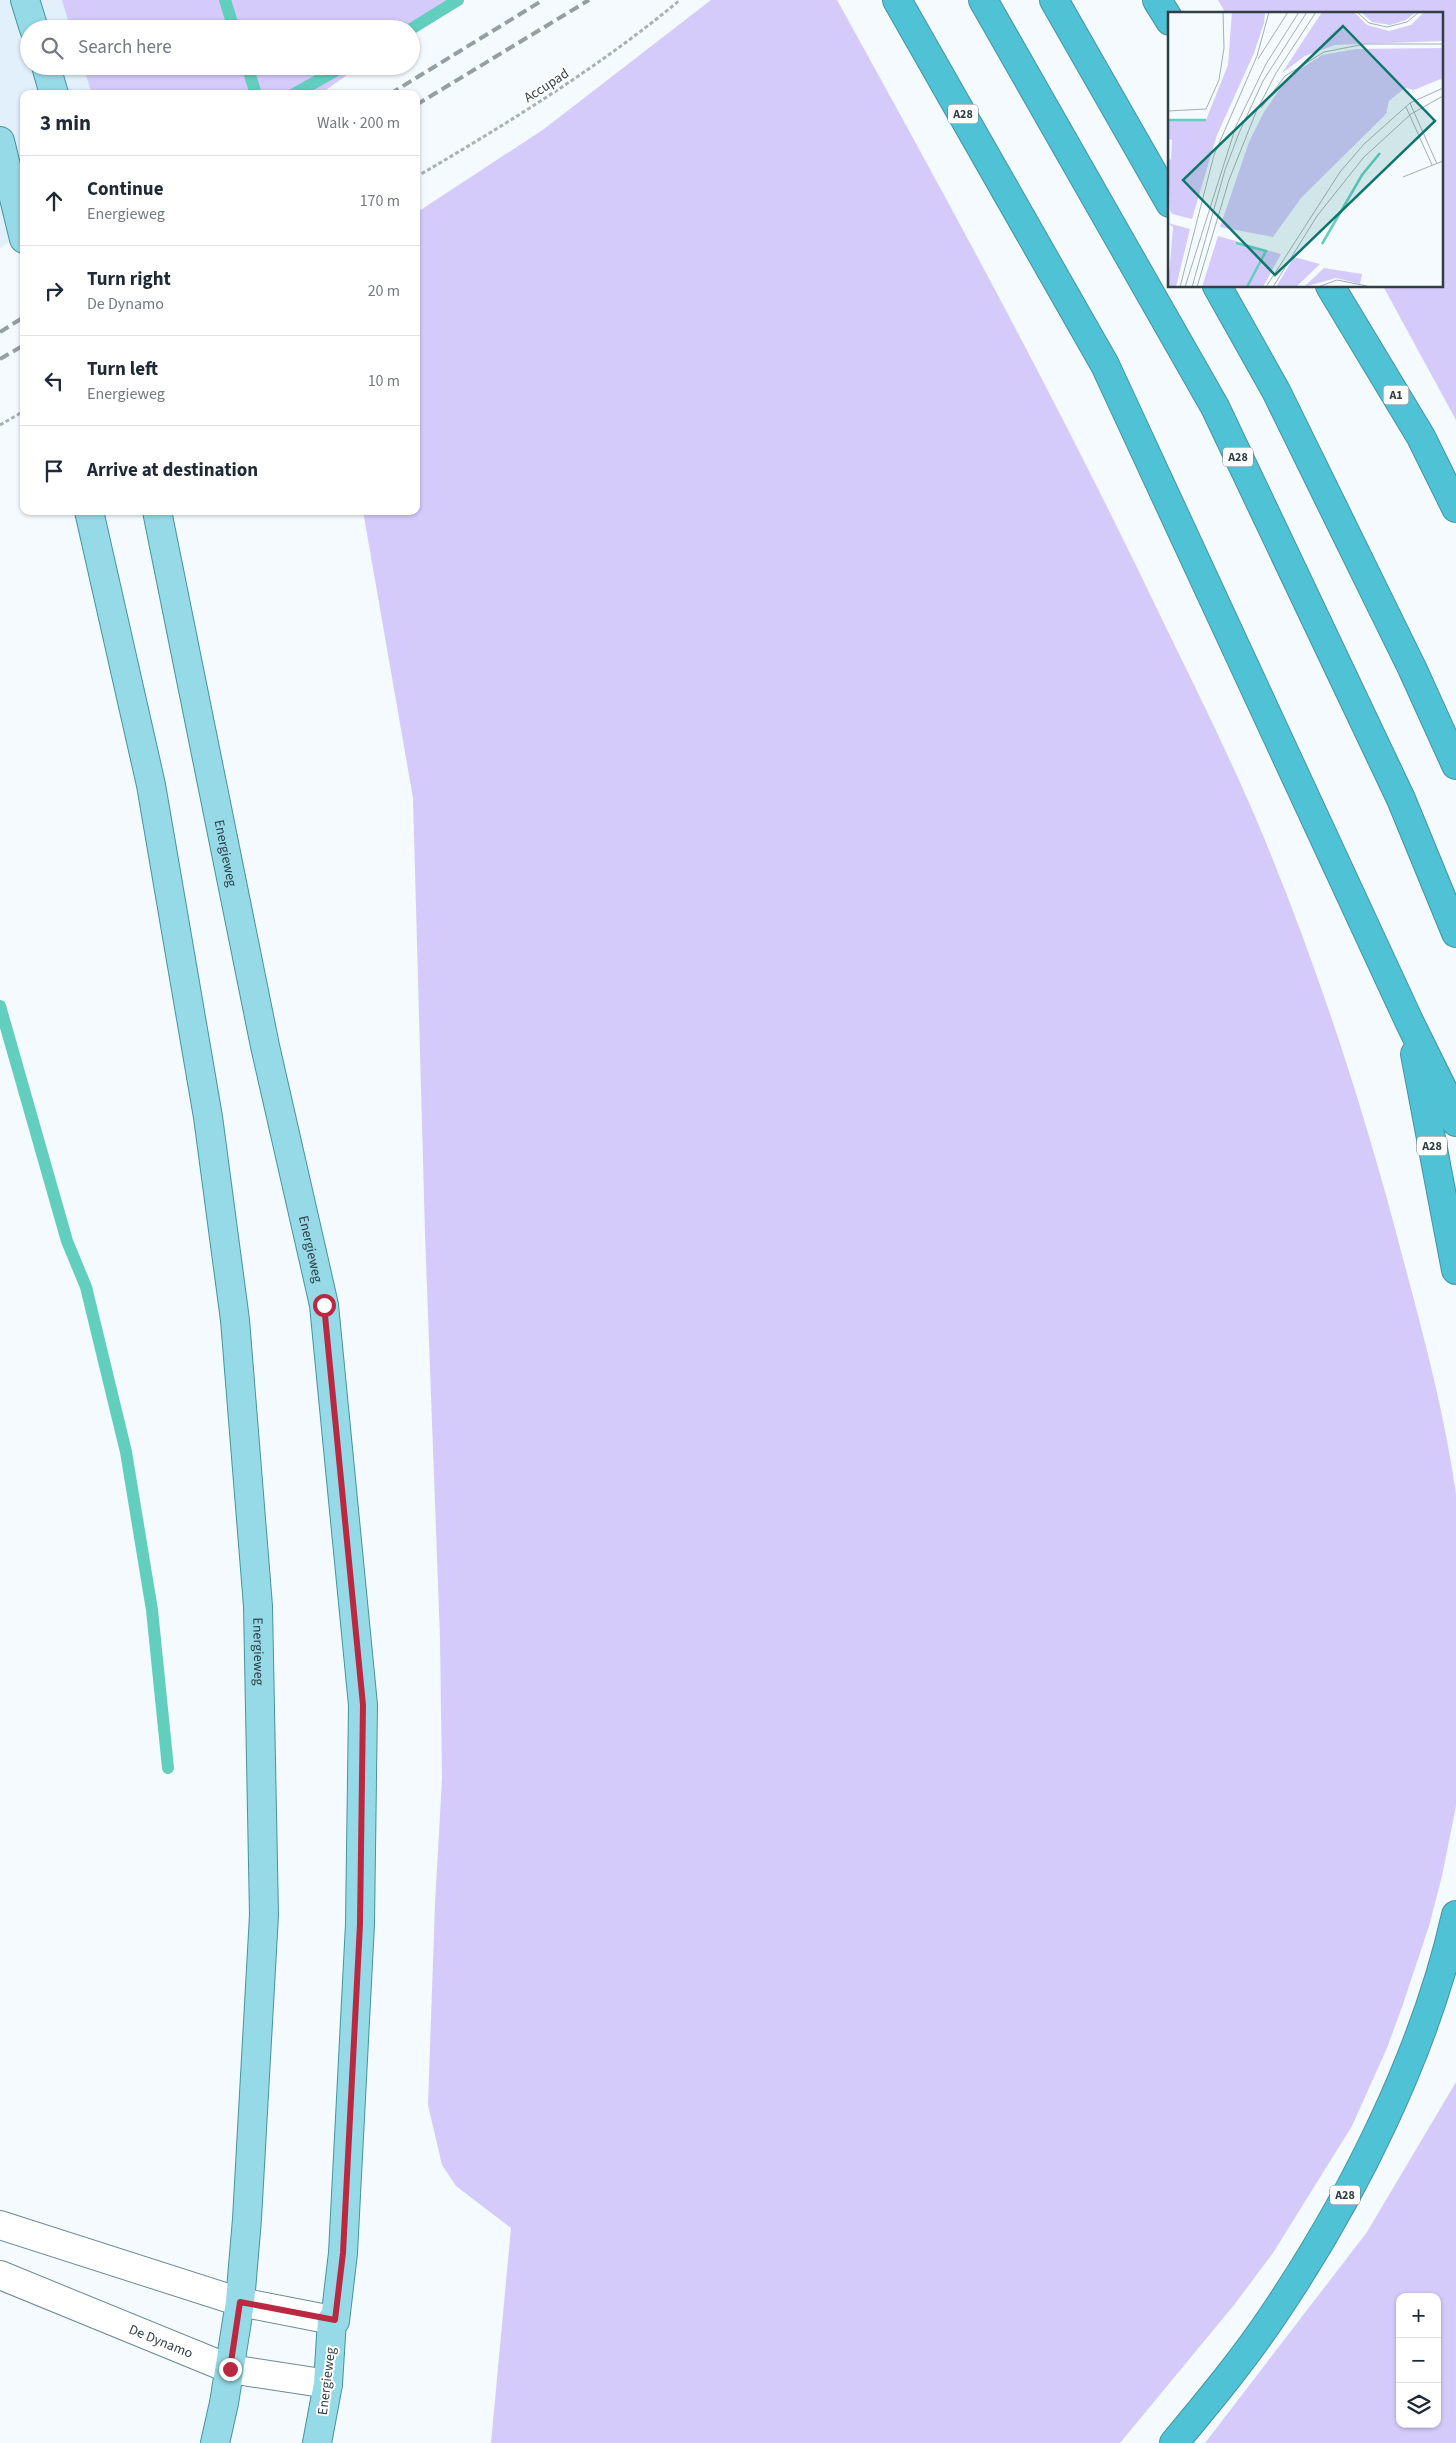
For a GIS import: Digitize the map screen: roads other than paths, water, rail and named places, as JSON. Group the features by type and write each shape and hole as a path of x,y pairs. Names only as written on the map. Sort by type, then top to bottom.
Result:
{"highway":[{"name":"A28","path":"897,0 1105,365 1409,1021 1446,1096 1456,1122"},
{"name":"A28","path":"983,0 1215,407 1401,799 1456,934"},
{"path":"1054,0 1168,200"},
{"path":"1157,0 1168,19"},
{"path":"1218,288 1276,391 1412,668 1456,765"},
{"name":"A1","path":"1331,288 1420,437 1456,508"},
{"name":"A28","path":"1409,1021 1456,1270"},
{"name":"A28","path":"1174,2443 1274,2315 1322,2238 1398,2088 1428,2008 1456,1915"}],"main road":[{"path":"25,0 31,20"},
{"path":"49,75 53,90"},
{"path":"0,142 20,223"},
{"name":"Energieweg","path":"90,515 151,785 208,1117 235,1320 258,1606 264,1915 247,2219 240,2302 230,2369 215,2443"},
{"name":"Energieweg","path":"158,515 265,1046 324,1305 363,1705 360,1924 343,2253 335,2320 332,2320 328,2384 317,2443"}],"street":[{"path":"0,2225 240,2302 332,2320"},
{"name":"De Dynamo","path":"0,2275 230,2369 328,2384"}],"waterway":[{"path":"225,0 231,20"},
{"path":"420,23 458,0"},
{"path":"250,75 255,90"},
{"path":"301,90 328,75"},
{"path":"0,1006 67,1241 86,1287 126,1452 152,1610 168,1768"}],"railway":[{"path":"397,90 543,0"},
{"path":"420,103 589,0"},
{"path":"0,332 20,320"},
{"path":"0,359 20,347"}]}
